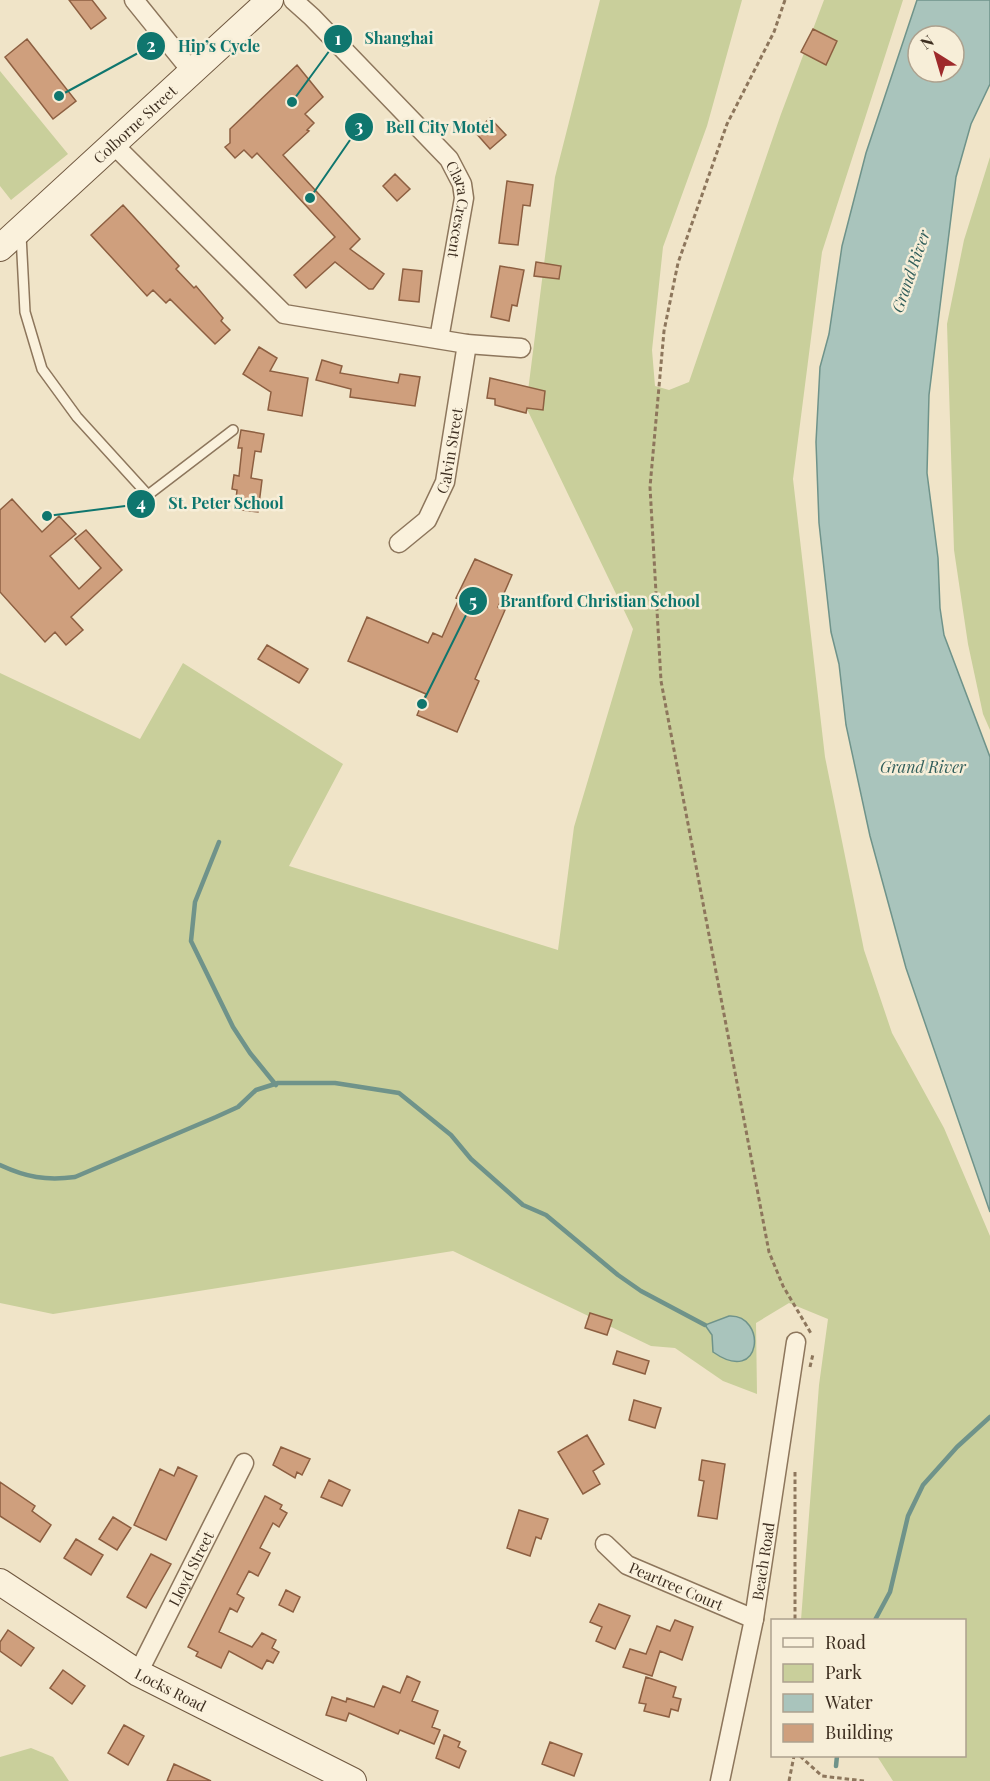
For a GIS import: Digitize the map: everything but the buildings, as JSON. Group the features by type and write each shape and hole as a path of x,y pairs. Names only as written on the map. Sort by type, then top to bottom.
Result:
{"street":[{"path":"134,0 193,73"},
{"name":"Colborne Street","path":"0,248 270,0"},
{"name":"Clara Crescent","path":"293,0 449,159 457,171 464,198 439,339"},
{"path":"113,144 284,314 467,344 522,348"},
{"name":"Calvin Street","path":"399,543 427,520 445,482 467,344"},
{"name":"Beach Road","path":"720,1781 753,1619 804,1342"},
{"name":"Lloyd Street","path":"138,1673 244,1463"},
{"name":"Peartree Court","path":"605,1544 627,1565 753,1619"},
{"name":"Locks Road","path":"0,1582 138,1673 353,1781"}],"lane":[{"path":"20,229 25,312 42,369 77,417 148,495 233,430"}],"path":[{"path":"785,0 774,32 727,124 678,263 664,331 650,487 661,681 769,1252 780,1278 812,1333 804,1342"},
{"path":"808,1371 813,1362 813,1352"},
{"path":"795,1469 795,1619"},
{"path":"789,1781 794,1757"},
{"path":"802,1757 822,1776 864,1781"}],"green space":[{"path":"600,0 742,0 707,126 663,247 652,350 655,386 669,390 689,382 781,114 824,0 903,0 822,252 793,479 825,757 864,950 892,1033 944,1128 990,1236 990,1781 893,1781 878,1757 966,1757 966,1619 801,1619 819,1385 828,1319 789,1303 756,1323 757,1394 723,1381 675,1348 651,1346 453,1251 53,1314 0,1303 0,673 140,739 183,663 343,764 289,866 558,950 574,827 633,629 526,407 555,177"},
{"path":"0,71 68,154 11,200 0,186"},
{"path":"990,157 990,730 983,714 968,644 954,550 947,324 964,240"},
{"path":"31,1748 53,1757 69,1781 0,1781 0,1757"}],"water":[{"name":"Grand River","path":"917,0 990,0 990,84 971,124 956,177 929,395 927,473 938,558 940,608 944,635 990,757 990,1212 906,968 870,836 846,725 839,664 831,632 819,523 816,442 820,367 829,334 842,246 866,153 906,33 906,84 966,84 966,24 909,24"},
{"path":"729,1316 741,1318 750,1326 754,1336 754,1346 750,1355 742,1361 730,1360 713,1352 712,1335 705,1325"}],"waterway":[{"path":"219,842 195,902 191,941 233,1027 250,1053 276,1085"},
{"path":"0,1165 36,1177 75,1177 238,1107 256,1090 278,1083 335,1083 399,1093 451,1135 471,1159 523,1205 546,1215 618,1275 641,1291 705,1325"},
{"path":"876,1619 890,1592 908,1516 923,1485 957,1447 990,1417"},
{"path":"836,1766 837,1757"}],"place":[{"name":"Hip’s Cycle","path":"59,96"},
{"name":"Shanghai","path":"292,102"},
{"name":"Bell City Motel","path":"310,198"},
{"name":"St. Peter School","path":"47,516"},
{"name":"Brantford Christian School","path":"422,704"}]}
